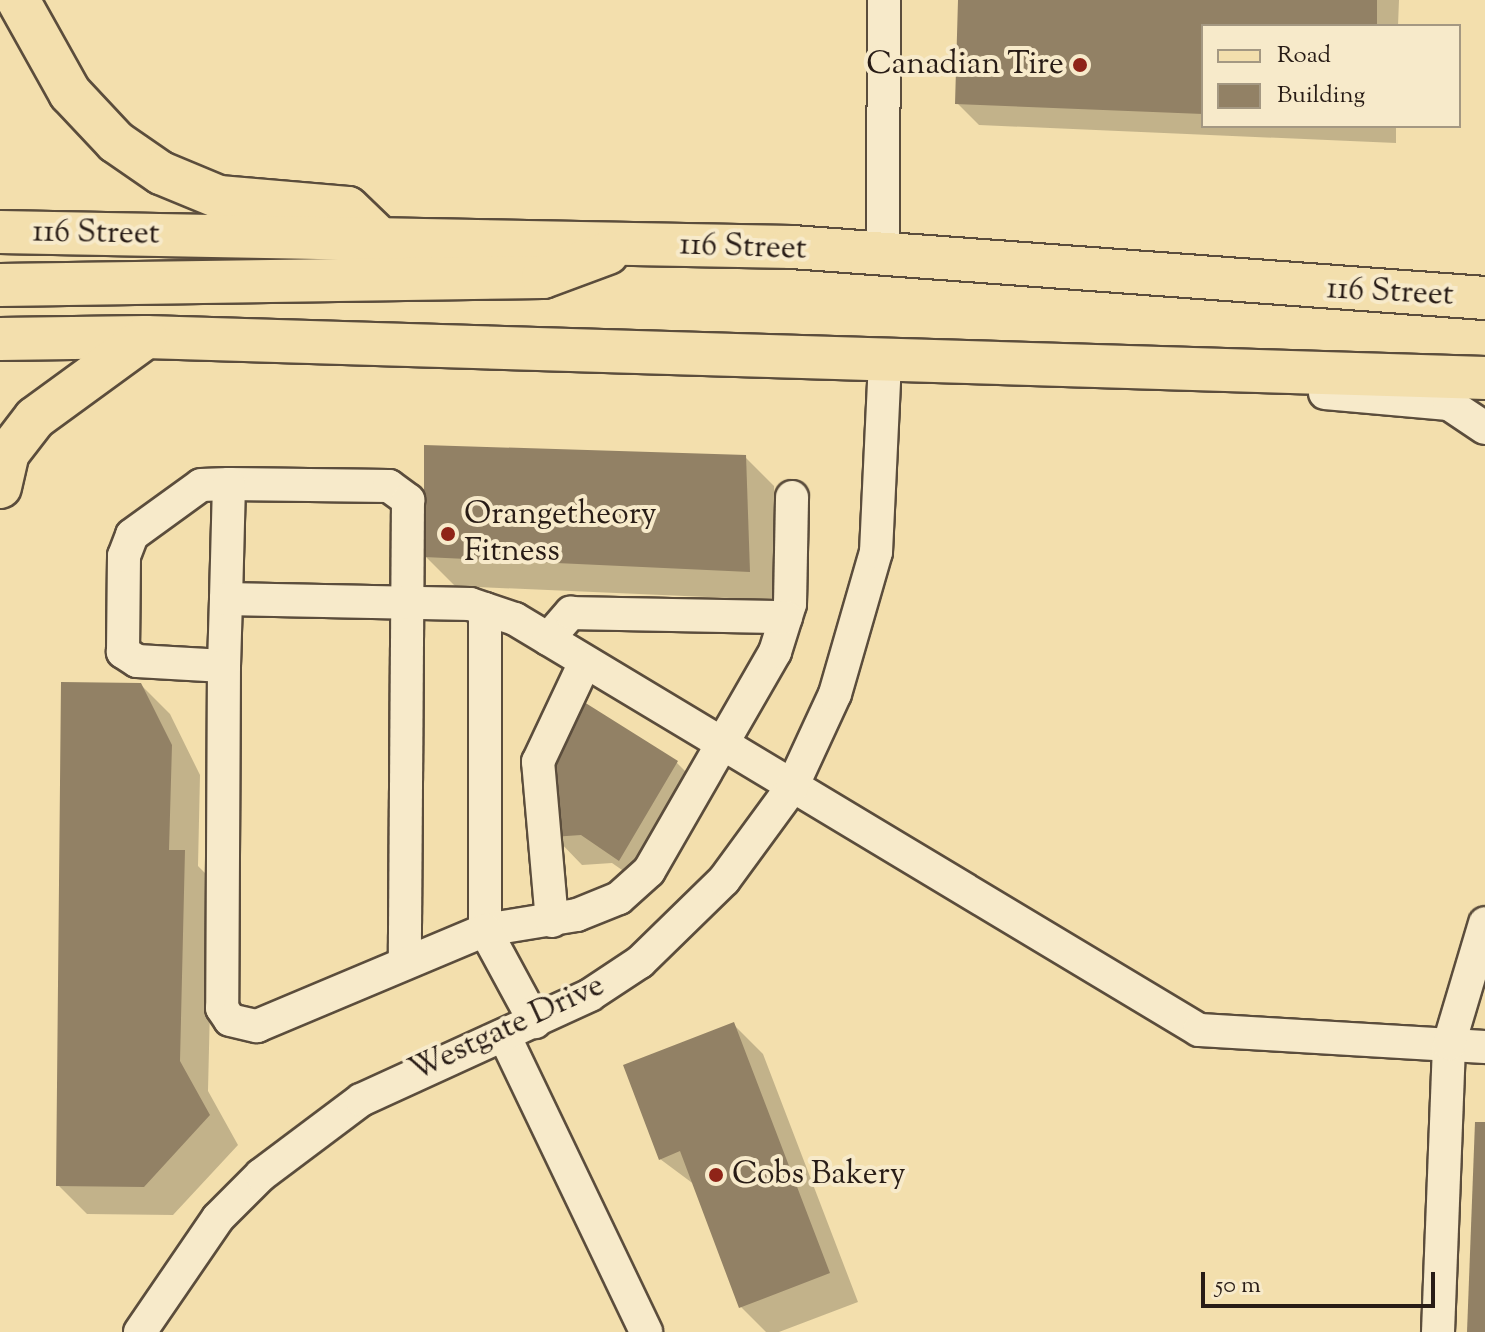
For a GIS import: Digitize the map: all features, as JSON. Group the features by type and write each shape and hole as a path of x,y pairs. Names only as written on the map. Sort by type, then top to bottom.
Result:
{"main road":[{"path":"18,0 70,93 116,142 161,173 219,197 348,208 379,238"},
{"name":"116 Street","path":"0,232 792,247 883,257 1485,298"},
{"path":"0,285 543,277 628,245"},
{"path":"0,339 146,337 1485,378"},
{"path":"0,487 8,453 35,418 146,337"}],"street":[{"path":"883,257 884,0"},
{"name":"Westgate Drive","path":"140,1332 218,1218 261,1175 361,1100 535,1022 640,962 724,880 792,787 835,694 876,552 885,361"},
{"path":"1197,367 1317,392 1449,404 1485,428"},
{"path":"229,484 224,666 222,1008 241,1026 257,1026 485,930 552,921 619,898 649,871 775,652 786,617 792,497"},
{"path":"224,666 137,661 123,652 120,639 124,556 132,535 201,485 400,490 408,500 405,963"},
{"path":"226,599 409,603 485,609 548,639 1199,1030 1485,1047"},
{"path":"485,609 485,930 535,1022"},
{"path":"548,639 571,613 786,617"},
{"path":"552,921 538,762 585,662"},
{"path":"1438,1332 1449,1044 1485,923"},
{"path":"504,1035 646,1332"}],"building":[{"name":"Canadian Tire","path":"958,0 1377,0 1377,24 1201,24 1201,114 955,104"},
{"path":"424,445 746,455 750,572 424,557"},
{"path":"61,682 141,683 172,745 169,850 185,850 180,1061 210,1115 144,1187 56,1186"},
{"path":"584,702 678,761 619,861 581,835 552,837 551,761"},
{"path":"734,1022 830,1273 739,1308 680,1151 659,1160 623,1065"},
{"path":"1475,1122 1485,1122 1485,1332 1467,1332"}],"place":[{"name":"Canadian Tire","path":"1080,65"},
{"name":"Orangetheory Fitness","path":"448,534"},
{"name":"Cobs Bakery","path":"716,1175"}]}
